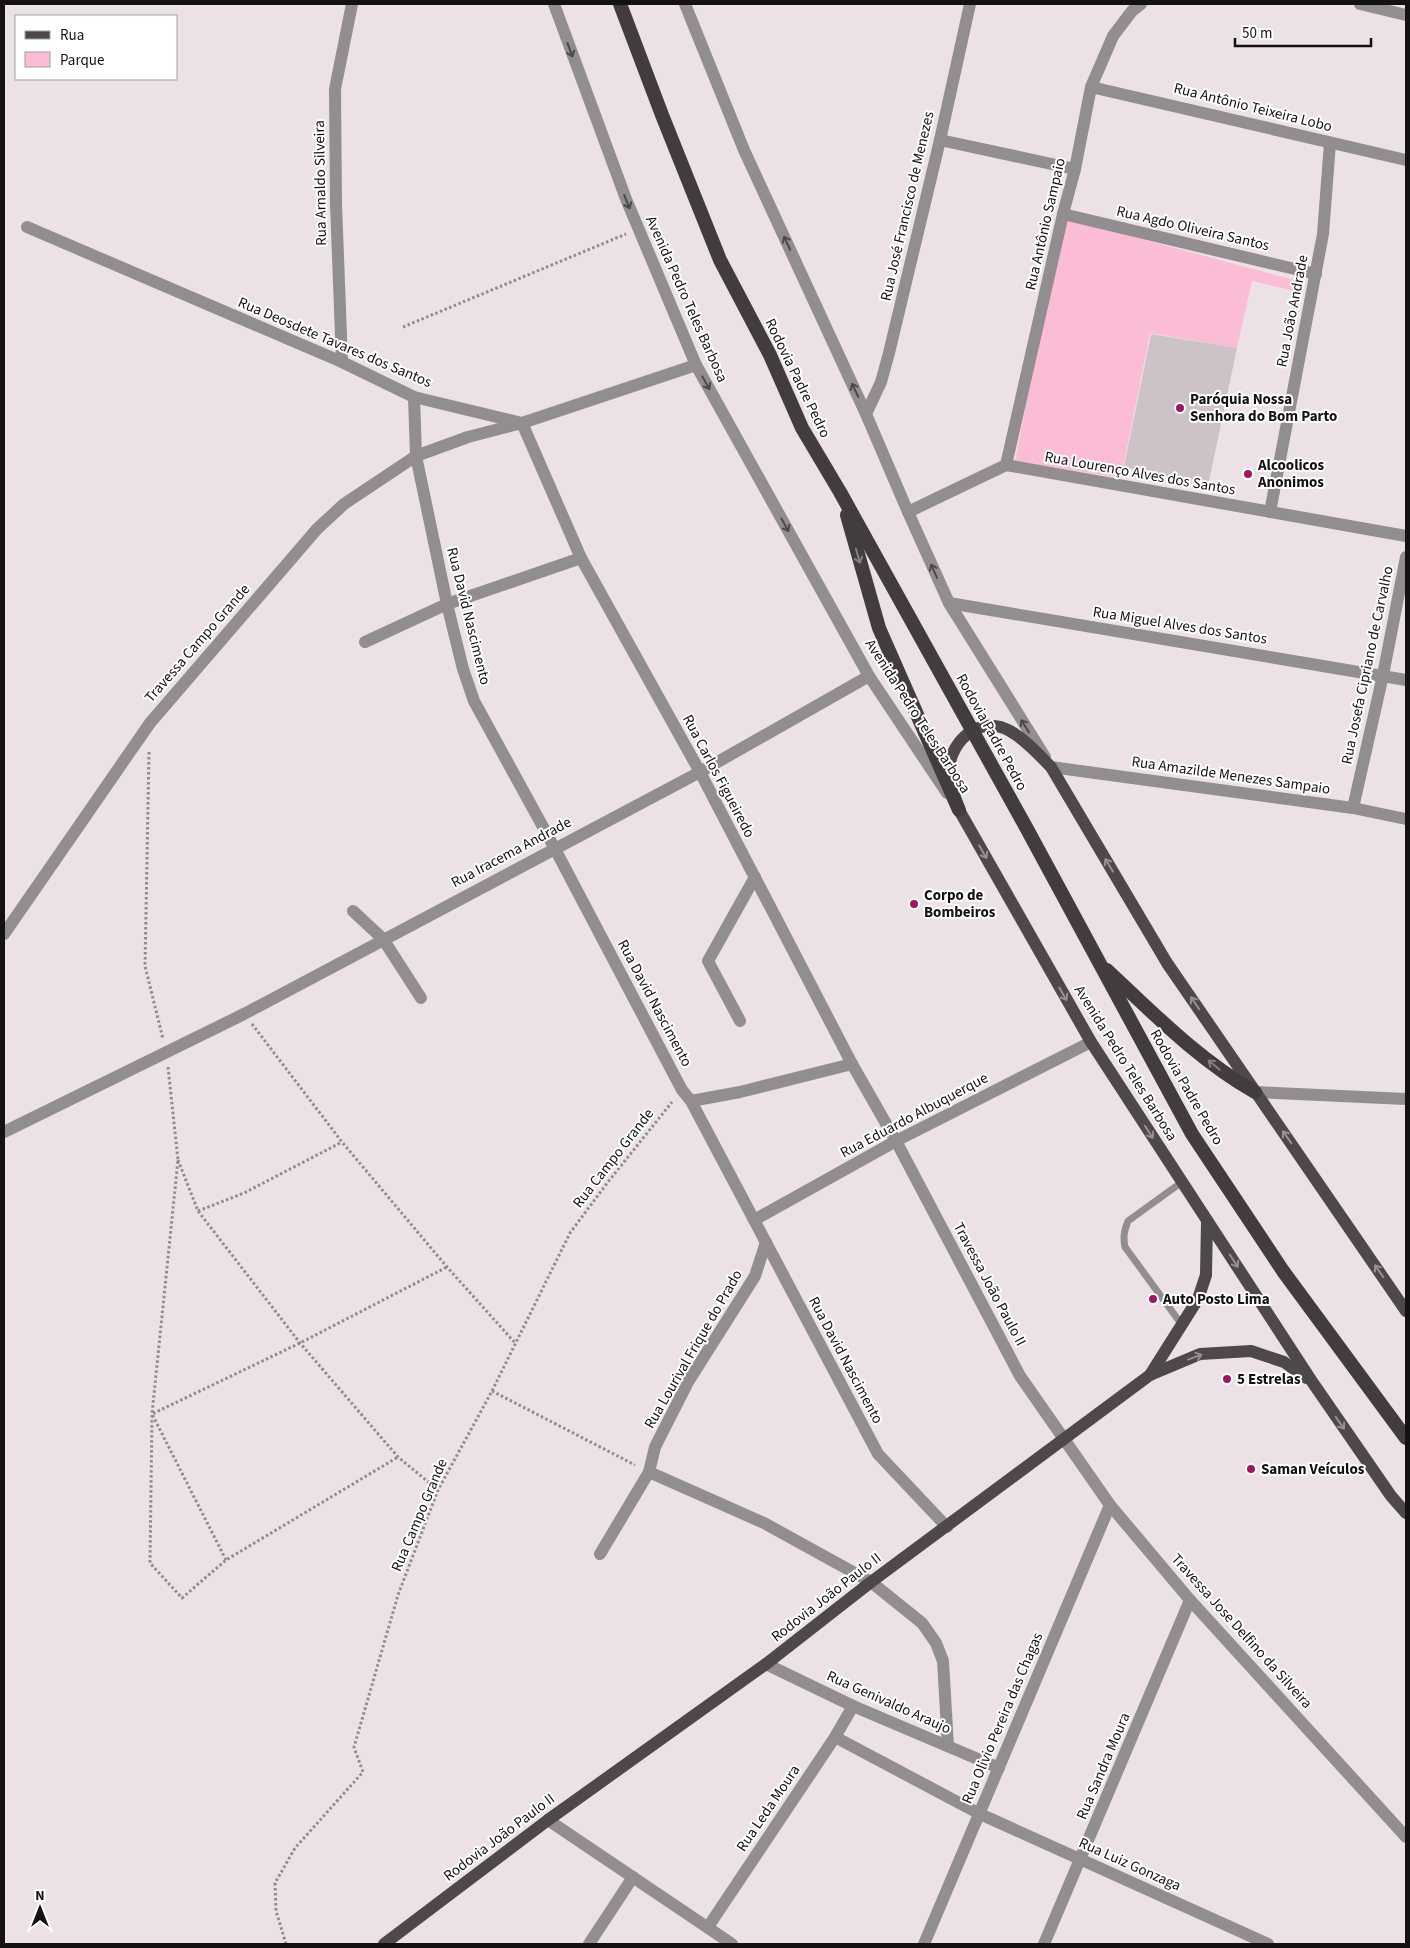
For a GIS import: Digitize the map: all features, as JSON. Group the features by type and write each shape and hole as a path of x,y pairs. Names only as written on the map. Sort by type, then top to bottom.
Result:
{"highway":[{"name":"Rodovia Padre Pedro","path":"620,4 720,260 770,355 802,428 840,492 972,730 1192,1134 1283,1271 1406,1438"},
{"path":"840,492 879,628 959,810"},
{"path":"1099,963 1182,1040 1226,1074 1255,1092"}],"main road":[{"path":"959,810 949,770 953,750 972,730 992,725 1010,731 1051,767 1167,963 1406,1311"},
{"name":"Avenida Pedro Teles Barbosa","path":"959,810 1091,1042 1312,1383 1391,1496 1406,1513"},
{"name":"Rodovia João Paulo II","path":"384,1944 548,1820 766,1664 871,1582 1150,1375 1198,1299 1206,1275 1207,1220"},
{"path":"1150,1375 1200,1354 1251,1351 1284,1362 1312,1383"}],"street":[{"name":"Rua Arnaldo Silveira","path":"342,362 336,204 335,89 352,4"},
{"name":"Avenida Pedro Teles Barbosa","path":"554,4 638,229 696,365 869,676 959,810"},
{"path":"685,4 744,150 866,414 949,603 1051,767"},
{"name":"Rua José Francisco de Menezes","path":"866,414 881,382 889,353 940,140 970,4"},
{"name":"Rua Antônio Sampaio","path":"1006,465 1063,214 1075,170 1091,87 1113,36 1132,11 1140,4"},
{"path":"1360,4 1406,15"},
{"name":"Rua Antônio Teixeira Lobo","path":"1091,87 1406,160"},
{"path":"940,140 1075,170"},
{"name":"Rua João Andrade","path":"1270,512 1323,234 1330,143"},
{"name":"Rua Agdo Oliveira Santos","path":"1063,214 1316,274"},
{"name":"Rua Deosdete Tavares dos Santos","path":"27,227 342,362 414,397 522,423"},
{"path":"522,423 696,365"},
{"path":"414,397 416,456"},
{"name":"Travessa Campo Grande","path":"4,934 150,723 316,529 344,504 416,456 468,437 522,423"},
{"name":"Rua Carlos Figueiredo","path":"522,423 581,558 700,772 852,1064 896,1141"},
{"name":"Rua David Nascimento","path":"416,456 447,604 463,669 474,701 682,1090 691,1102 878,1454 946,1527"},
{"path":"908,512 1006,465"},
{"name":"Rua Lourenço Alves dos Santos","path":"1006,465 1406,536"},
{"name":"Rua Josefa Cipriano de Carvalho","path":"1353,808 1383,675 1406,557"},
{"path":"365,642 447,604 581,558"},
{"name":"Rua Miguel Alves dos Santos","path":"949,603 1406,680"},
{"name":"Rua Iracema Andrade","path":"4,1132 244,1014 700,772 869,676"},
{"name":"Rua Amazilde Menezes Sampaio","path":"1051,767 1353,808 1406,819"},
{"path":"740,1021 708,961 755,877"},
{"path":"353,911 383,939 421,998"},
{"name":"Rua Eduardo Albuquerque","path":"754,1220 896,1141 1091,1042"},
{"path":"691,1102 740,1092 852,1064"},
{"path":"1255,1092 1406,1099"},
{"name":"Travessa João Paulo II","path":"896,1141 1020,1376 1064,1438"},
{"name":"Rua Lourival Frique do Prado","path":"600,1554 649,1472 652,1456 663,1429 688,1382 755,1276 766,1242"},
{"name":"Travessa Jose Delfino da Silveira","path":"1064,1438 1110,1505 1190,1600 1406,1837"},
{"path":"649,1472 764,1523 871,1582 922,1623 936,1643 943,1661 948,1746"},
{"name":"Rua Olivio Pereira das Chagas","path":"924,1944 1110,1505"},
{"name":"Rua Sandra Moura","path":"1044,1944 1190,1600"},
{"name":"Rua Genivaldo Araujo","path":"766,1664 853,1706 999,1768"},
{"name":"Rua Leda Moura","path":"708,1927 835,1737 853,1706"},
{"path":"835,1737 980,1814"},
{"name":"Rua Luiz Gonzaga","path":"980,1814 1268,1944"},
{"path":"548,1820 732,1944"},
{"path":"589,1944 633,1876"}],"lane":[{"path":"1182,1182 1128,1221 1124,1229 1123,1239 1125,1247 1182,1325"}],"path":[{"path":"403,327 638,229"},
{"path":"150,723 145,966 167,1052 178,1160 152,1414 150,1562 182,1598 226,1560 398,1457"},
{"path":"244,1014 342,1142 447,1267 516,1344"},
{"name":"Rua Campo Grande","path":"286,1944 276,1911 275,1883 295,1848 363,1772 354,1747 398,1595 438,1490 492,1391 570,1233 608,1182 682,1090"},
{"path":"198,1212 244,1193 342,1142"},
{"path":"178,1160 198,1212 300,1343 398,1457 438,1490"},
{"path":"152,1414 300,1343 447,1267"},
{"path":"492,1391 649,1472"},
{"path":"152,1414 226,1560"}],"green space":[{"path":"1063,218 1302,282 1299,292 1252,281 1237,348 1150,333 1121,478 1015,461"}],"building":[{"name":"Paróquia Nossa Senhora do Bom Parto","path":"1151,334 1237,348 1208,486 1124,467"}],"place":[{"name":"Paróquia Nossa Senhora do Bom Parto","path":"1180,408"},
{"name":"Alcoolicos Anonimos","path":"1248,474"},
{"name":"Corpo de Bombeiros","path":"914,904"},
{"name":"Auto Posto Lima","path":"1153,1299"},
{"name":"5 Estrelas","path":"1227,1379"},
{"name":"Saman Veículos","path":"1251,1469"}]}
